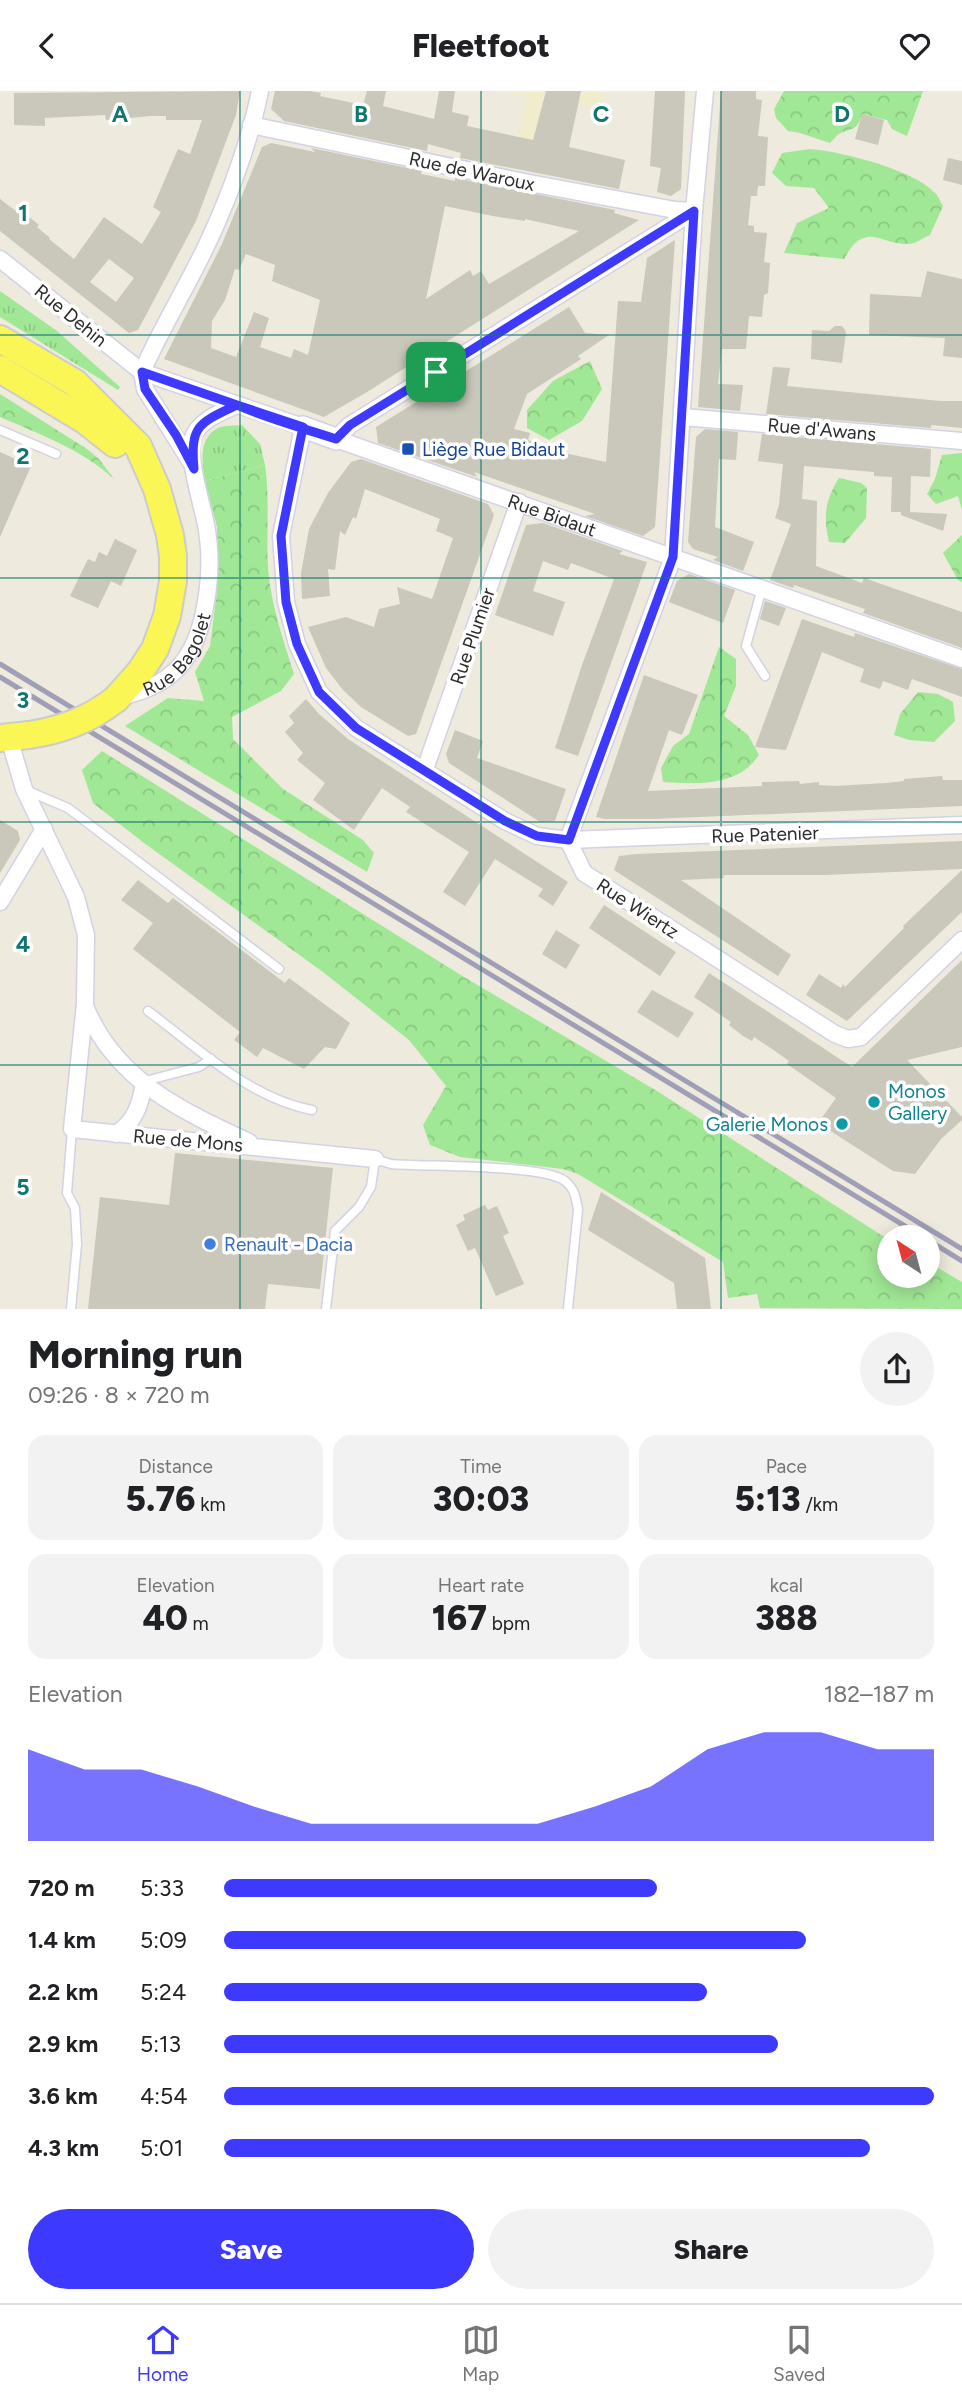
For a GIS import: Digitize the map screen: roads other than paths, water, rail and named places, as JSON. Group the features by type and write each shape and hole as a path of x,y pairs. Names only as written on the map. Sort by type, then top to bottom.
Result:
{"main road":[{"path":"0,339 75,383 138,446 157,489 173,556 173,582 167,617 155,649 140,672 116,699"},
{"path":"0,369 111,439 157,489"},
{"name":"Rue Bagolet","path":"13,737 66,728 98,712 116,699"}],"street":[{"path":"142,372 153,344 210,238 246,145 260,91"},
{"path":"303,427 281,536 286,602 297,644 319,692 356,728 505,821 537,836 569,840 673,557 694,211 705,91"},
{"name":"Rue de Waroux","path":"251,125 524,182 675,210 694,211"},
{"path":"336,439 350,425 694,211"},
{"name":"Rue Dehin","path":"0,259 142,372"},
{"name":"Rue Bidaut","path":"142,372 962,659"},
{"name":"Rue Bagolet","path":"142,372 145,389 176,435 194,469"},
{"name":"Rue Bagolet","path":"116,699 151,689 179,668 196,638 206,606 210,569 207,528 194,469 192,442 197,429 216,415 237,405"},
{"name":"Rue d'Awans","path":"682,417 962,442"},
{"name":"Rue Plumier","path":"425,769 519,502"},
{"name":"Rue Bagolet","path":"13,737 24,789 44,829"},
{"name":"Rue Patenier","path":"569,840 962,825"},
{"path":"0,902 44,829"},
{"name":"Rue de Mons","path":"44,829 76,897 84,921 87,955 85,1003 72,1129 375,1159"},
{"name":"Rue Wiertz","path":"569,840 584,873 835,1034 848,1039 861,1037 962,940"},
{"name":"Rue de Mons","path":"85,1003 94,1027 108,1049 143,1083 187,1112 260,1147"},
{"name":"Rue de Mons","path":"116,1133 129,1126 141,1099 143,1083"}],"lane":[{"path":"0,429 56,454"},
{"path":"762,588 746,646 765,676"},
{"path":"24,789 68,809 279,969"},
{"path":"148,1011 231,1074 275,1100 312,1110"},
{"path":"143,1083 200,1067 211,1059"},
{"path":"71,1309 77,1244 75,1208 67,1193 72,1129"},
{"path":"326,1309 335,1231 359,1207 371,1187 375,1159 391,1164 510,1170 552,1175 563,1179 576,1195 578,1210 568,1309"}],"railway":[{"path":"0,664 962,1249"},
{"path":"0,677 903,1225"},
{"path":"940,1247 962,1261"}],"place":[{"name":"Liège Rue Bidaut","path":"408,449"},
{"name":"Monos Gallery","path":"874,1102"},
{"name":"Galerie Monos","path":"842,1124"},
{"name":"Renault - Dacia","path":"210,1244"}]}
